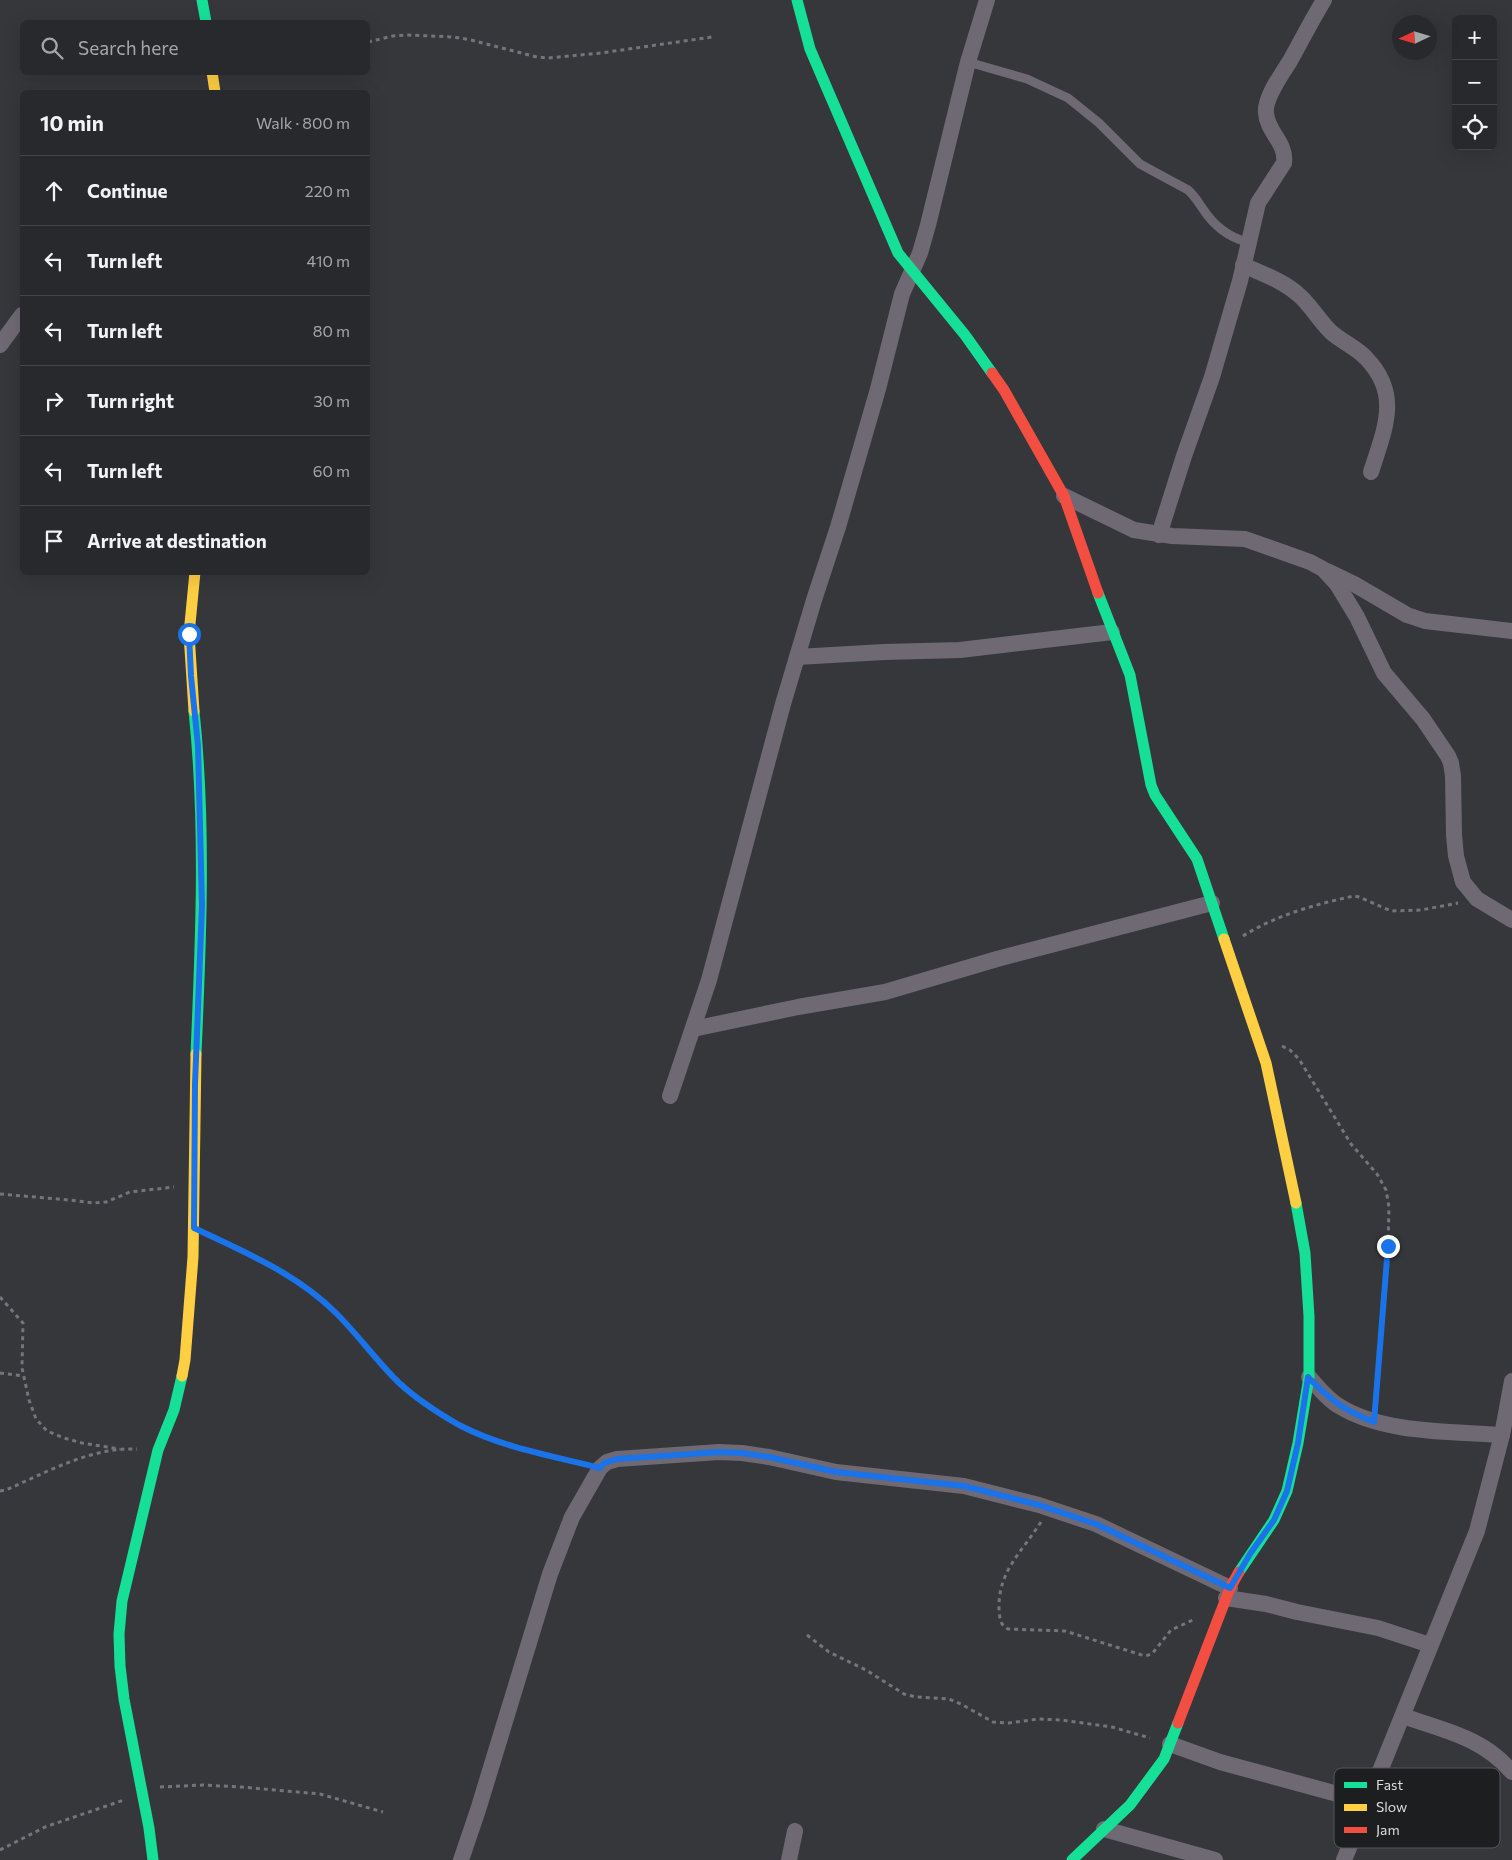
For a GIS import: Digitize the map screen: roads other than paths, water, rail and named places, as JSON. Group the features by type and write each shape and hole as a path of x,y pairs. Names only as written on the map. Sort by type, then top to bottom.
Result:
{"street":[{"path":"202,0 206,20"},
{"path":"796,0 817,67 898,253 965,336 1004,390 1064,496 1112,632 1130,675 1151,785 1197,859 1259,1039 1292,1182 1305,1253 1308,1377 1298,1443 1287,1491 1274,1520 1250,1554 1226,1598 1164,1759 1140,1794 1072,1860"},
{"path":"670,1096 709,980 797,657 844,509 878,389 902,294 912,272 928,225 968,62 987,0"},
{"path":"1159,535 1212,377 1258,203 1283,166 1285,156 1282,146 1268,123 1266,107 1277,81 1324,0"},
{"path":"212,75 215,90"},
{"path":"1243,265 1279,281 1299,296 1330,331 1365,357 1381,376 1388,412 1371,472"},
{"path":"0,345 20,318"},
{"path":"1064,496 1134,530 1159,535 1245,539 1310,562 1354,584 1411,617 1425,621 1512,631"},
{"path":"1323,569 1336,584 1354,611 1384,673 1423,719 1448,756 1453,776 1456,856 1463,882 1469,892 1477,899 1512,920"},
{"path":"153,1860 123,1692 119,1618 158,1450 174,1410 185,1360 194,1258 195,1084 202,906 198,746 189,634 196,575"},
{"path":"797,657 960,650 1112,632"},
{"path":"692,1029 798,1007 885,992 997,959 1212,903"},
{"path":"1308,1377 1338,1405 1374,1422 1426,1430 1502,1435"},
{"path":"1382,1768 1477,1531 1502,1435 1512,1381"},
{"path":"461,1860 484,1792 550,1574 572,1517 600,1468 604,1463 617,1459 719,1452 742,1453 836,1472 964,1486 1049,1508 1096,1524 1226,1598 1266,1604 1378,1628 1430,1645"},
{"path":"1404,1716 1479,1744 1492,1752 1512,1772"},
{"path":"1170,1744 1220,1762 1334,1793"},
{"path":"1104,1829 1215,1860"},
{"path":"789,1860 794,1831"},
{"path":"1344,1860 1349,1848"}],"lane":[{"path":"968,62 1026,79 1068,98 1099,123 1140,164 1188,190 1195,196 1212,222 1225,233 1236,239 1248,242"}]}
